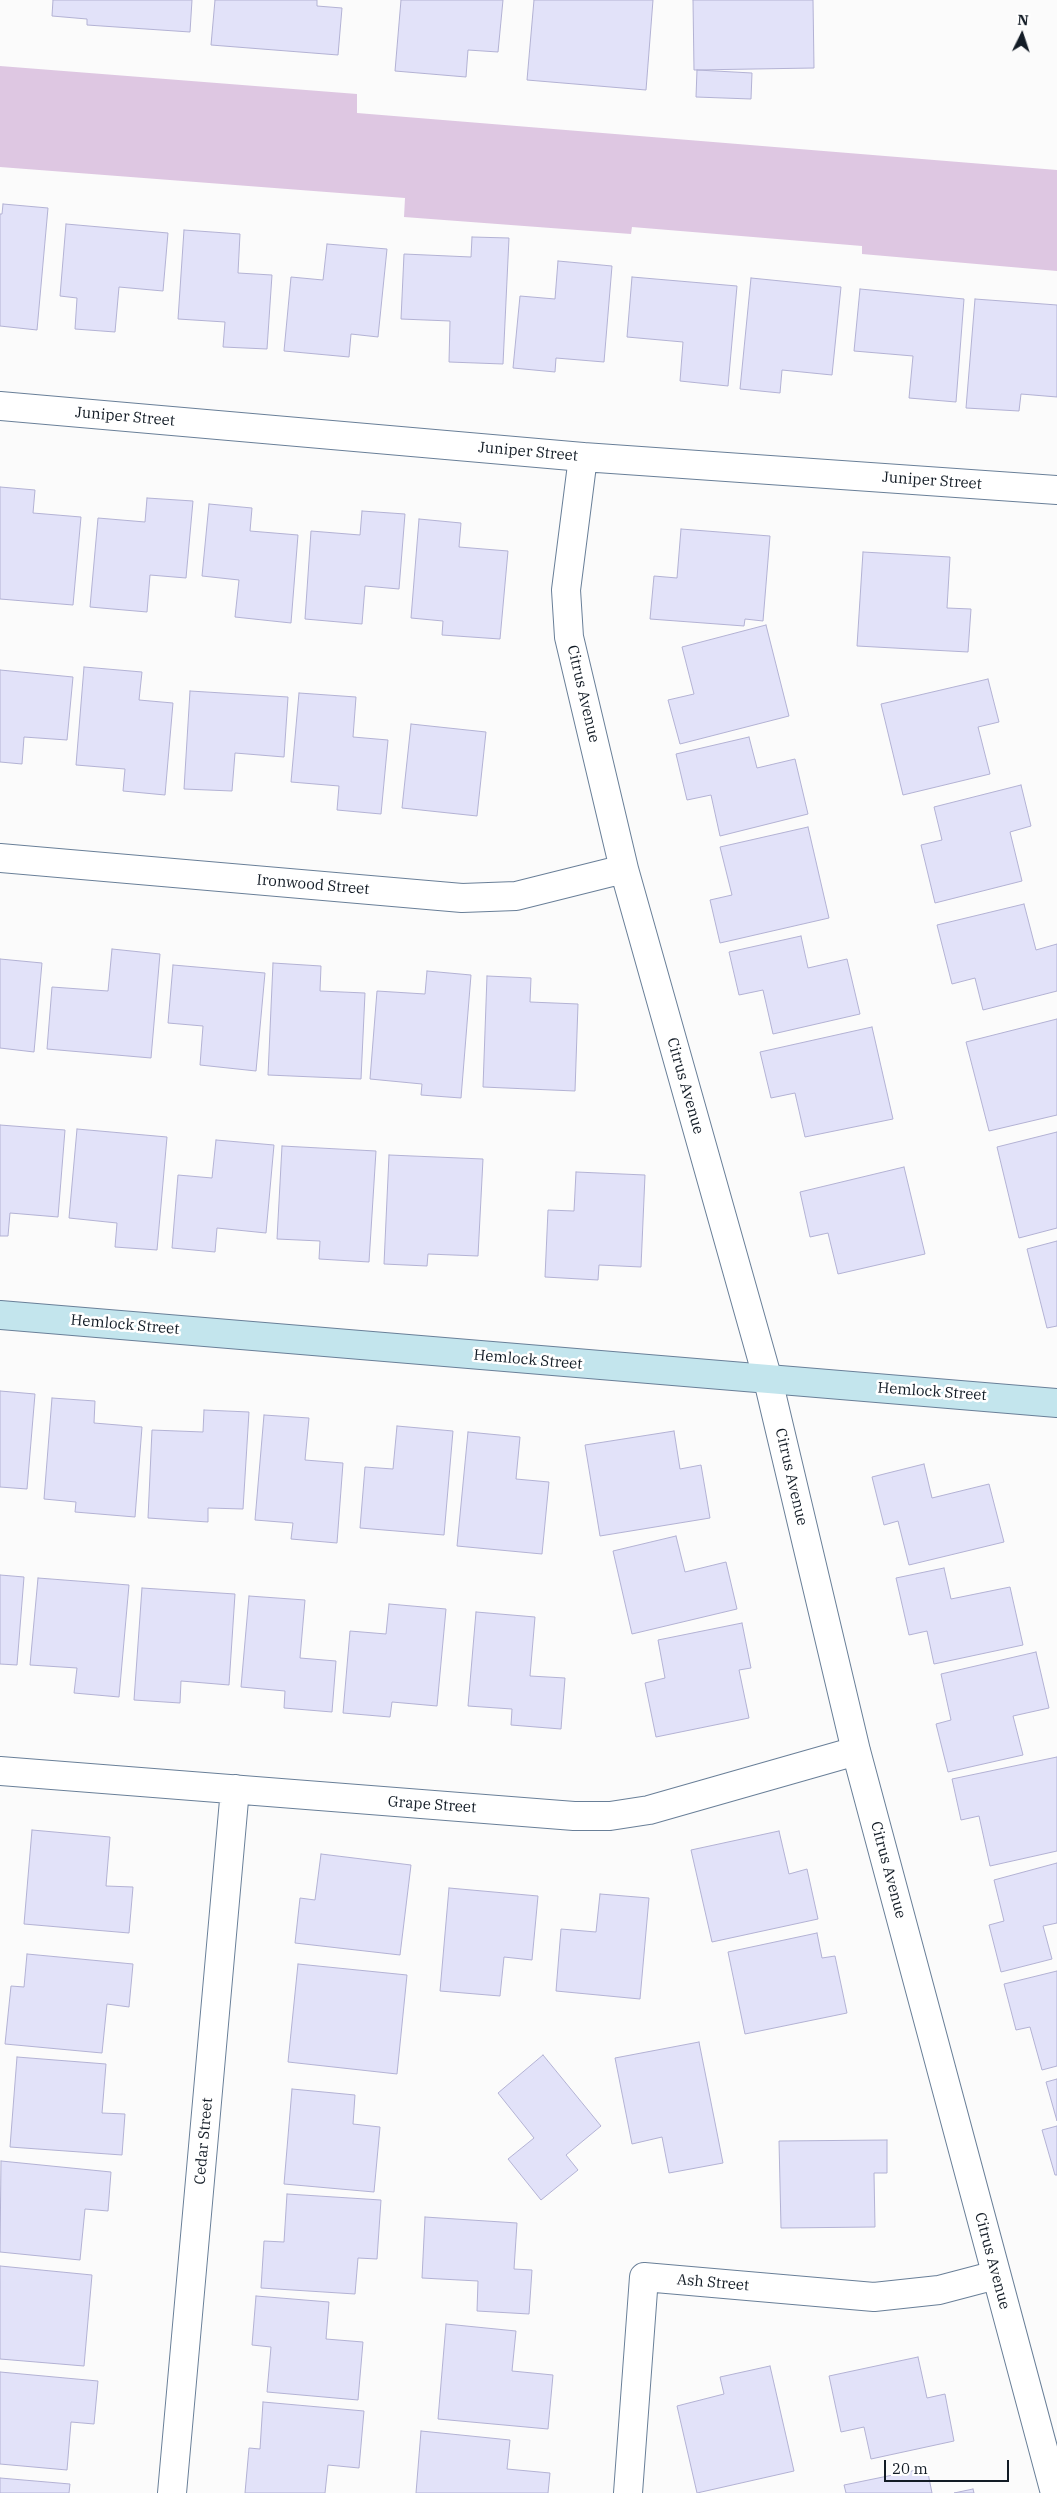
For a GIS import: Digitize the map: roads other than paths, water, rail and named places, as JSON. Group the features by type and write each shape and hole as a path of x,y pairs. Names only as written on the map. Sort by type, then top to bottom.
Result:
{"street":[{"name":"Juniper Street","path":"0,406 583,457 1057,490"},
{"name":"Citrus Avenue","path":"583,457 566,590 569,637 624,869 768,1380 856,1752 1056,2493"},
{"name":"Ironwood Street","path":"0,858 462,898 516,896 624,869"},
{"name":"Hemlock Street","path":"0,1315 1057,1403"},
{"name":"Grape Street","path":"0,1771 574,1816 610,1816 649,1810 856,1752"},
{"name":"Cedar Street","path":"172,2493 235,1789"},
{"name":"Ash Street","path":"628,2493 644,2277 874,2297 939,2290 996,2275"}]}
